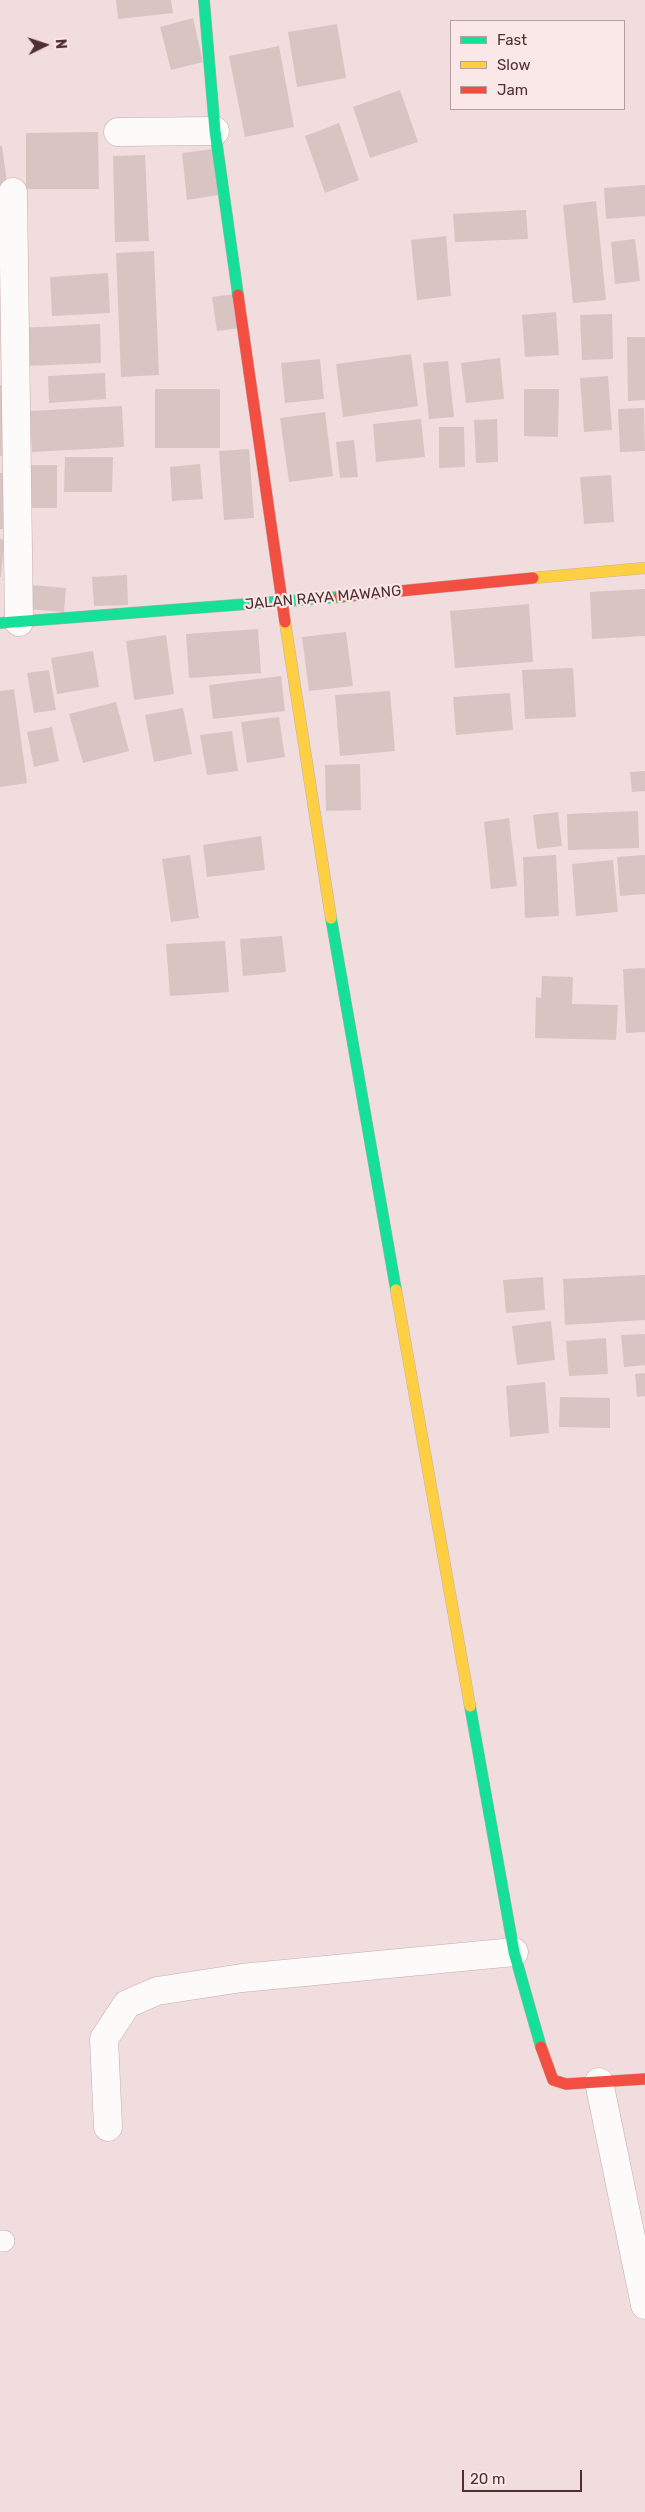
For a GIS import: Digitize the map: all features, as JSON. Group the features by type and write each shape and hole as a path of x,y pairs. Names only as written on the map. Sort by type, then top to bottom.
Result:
{"street":[{"path":"204,0 215,131 282,602 339,974 514,1952 547,2067 553,2080 566,2084 645,2079"},
{"path":"118,132 215,131"},
{"path":"9,622 13,192"},
{"name":"JALAN RAYA MAWANG","path":"9,622 282,602 645,568"},
{"path":"108,2127 104,2039 127,2004 157,1991 242,1978 514,1952"},
{"path":"600,2082 645,2305"}],"building":[{"path":"116,0 171,0 173,13 118,19"},
{"path":"193,18 203,62 171,70 160,27"},
{"path":"337,24 346,78 297,87 288,32"},
{"path":"279,46 294,127 245,137 229,56"},
{"path":"400,90 418,142 370,158 353,107"},
{"path":"339,123 359,180 325,193 305,136"},
{"path":"98,132 99,189 26,189 26,133"},
{"path":"0,146 2,146 10,205 0,207"},
{"path":"213,149 219,195 187,200 182,153"},
{"path":"145,155 149,241 115,242 113,156"},
{"path":"645,185 645,216 606,219 604,188"},
{"path":"596,201 606,300 573,303 563,205"},
{"path":"526,210 528,239 455,242 453,214"},
{"path":"446,236 451,296 417,300 411,240"},
{"path":"635,239 640,281 615,284 611,242"},
{"path":"154,251 159,375 121,377 116,253"},
{"path":"108,273 110,313 52,316 50,277"},
{"path":"235,294 240,328 217,331 212,297"},
{"path":"556,312 559,355 525,357 522,315"},
{"path":"612,314 613,359 582,360 580,315"},
{"path":"100,324 101,363 23,366 21,328"},
{"path":"627,337 645,337 645,400 628,401"},
{"path":"411,354 418,406 343,417 336,364"},
{"path":"500,358 504,399 466,403 461,363"},
{"path":"320,359 324,399 285,403 281,363"},
{"path":"448,361 454,417 429,419 423,363"},
{"path":"105,373 106,399 49,403 48,376"},
{"path":"608,376 612,430 584,432 580,378"},
{"path":"0,385 13,385 16,455 0,456"},
{"path":"155,389 220,389 220,448 155,448"},
{"path":"524,389 559,389 558,437 524,436"},
{"path":"122,406 124,447 32,452 29,411"},
{"path":"644,408 645,451 620,452 618,409"},
{"path":"325,412 333,476 289,482 280,418"},
{"path":"421,419 425,457 376,462 373,424"},
{"path":"497,419 498,462 476,463 474,420"},
{"path":"439,427 464,427 465,467 439,468"},
{"path":"354,440 358,477 340,478 336,442"},
{"path":"249,449 254,518 224,520 219,451"},
{"path":"65,457 113,457 112,492 64,492"},
{"path":"200,464 203,499 172,501 170,467"},
{"path":"27,465 57,465 57,508 27,508"},
{"path":"0,473 12,473 12,529 0,529"},
{"path":"611,475 614,522 584,524 580,477"},
{"path":"0,539 4,540 1,577 0,577"},
{"path":"127,575 128,605 94,606 92,577"},
{"path":"29,585 66,588 64,612 28,609"},
{"path":"645,589 645,636 592,639 590,592"},
{"path":"529,604 533,662 455,668 450,611"},
{"path":"258,629 261,673 189,678 186,634"},
{"path":"346,632 353,686 309,691 302,637"},
{"path":"166,635 174,694 134,700 126,641"},
{"path":"93,651 99,687 57,694 51,658"},
{"path":"573,668 576,717 525,719 522,670"},
{"path":"49,670 56,710 34,713 27,673"},
{"path":"281,676 285,711 213,719 209,685"},
{"path":"14,689 27,783 0,787 0,691"},
{"path":"390,691 395,751 340,756 335,695"},
{"path":"510,693 513,730 456,735 453,697"},
{"path":"116,702 129,751 83,763 69,714"},
{"path":"183,708 192,754 154,762 145,715"},
{"path":"279,717 285,757 247,763 241,722"},
{"path":"52,727 59,761 34,767 27,732"},
{"path":"232,731 238,771 207,775 200,735"},
{"path":"360,764 361,810 326,811 325,765"},
{"path":"645,771 645,791 632,792 630,772"},
{"path":"638,811 639,848 568,850 567,814"},
{"path":"558,812 562,846 537,849 533,815"},
{"path":"509,818 517,886 491,889 484,822"},
{"path":"261,836 265,870 207,877 203,845"},
{"path":"190,855 199,918 171,922 162,859"},
{"path":"556,855 559,916 525,918 523,857"},
{"path":"645,855 645,894 620,896 617,857"},
{"path":"613,860 618,912 576,916 572,864"},
{"path":"282,936 286,972 243,976 240,939"},
{"path":"225,941 229,992 170,996 166,944"},
{"path":"645,968 645,1032 626,1033 623,969"},
{"path":"542,976 573,977 572,1004 618,1005 616,1040 535,1038 536,997 541,998"},
{"path":"645,1275 645,1320 565,1325 563,1279"},
{"path":"543,1277 545,1310 506,1313 503,1280"},
{"path":"551,1321 555,1360 517,1365 512,1326"},
{"path":"645,1334 645,1365 624,1367 621,1335"},
{"path":"606,1338 608,1374 569,1376 566,1341"},
{"path":"645,1373 645,1396 637,1397 635,1374"},
{"path":"545,1382 549,1433 510,1437 506,1386"},
{"path":"560,1397 610,1398 610,1428 559,1427"}],"traffic: fast":[{"path":"204,0 215,131 238,295"},
{"path":"0,623 339,597"},
{"path":"331,918 396,1290"},
{"path":"470,1706 514,1952 541,2047"}],"traffic: slow":[{"path":"533,578 645,568"},
{"path":"285,622 331,918"},
{"path":"396,1290 470,1706"}],"traffic: jam":[{"path":"238,295 285,622"},
{"path":"339,597 533,578"},
{"path":"541,2047 553,2080 566,2084 645,2079"}]}
